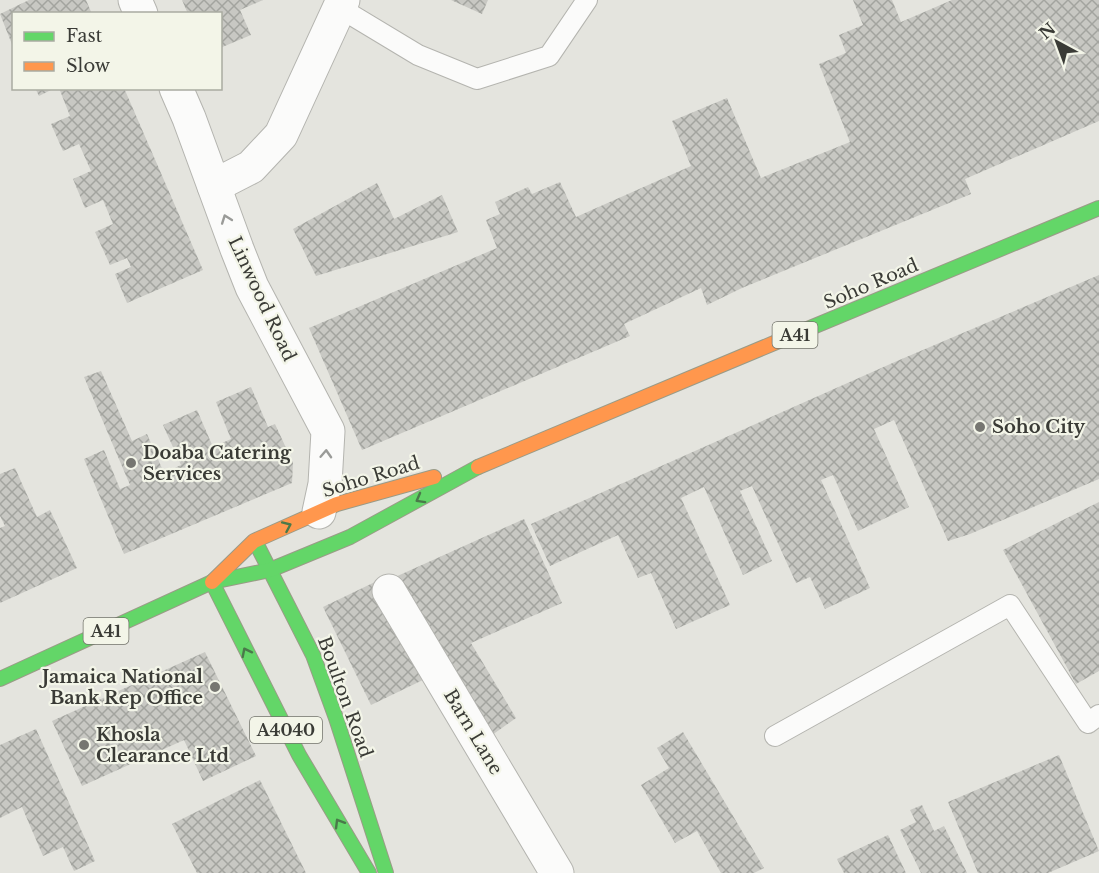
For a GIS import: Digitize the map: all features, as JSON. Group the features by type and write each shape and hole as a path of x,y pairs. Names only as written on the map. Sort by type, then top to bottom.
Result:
{"main road":[{"name":"Soho Road","path":"0,679 212,582 270,570 350,537 490,461 1099,208"},
{"name":"Soho Road","path":"212,582 254,541 337,504 490,461"},
{"name":"Boulton Road","path":"254,541 313,656 336,718 386,873"},
{"name":"A4040","path":"212,582 299,754 369,873"}],"street":[{"path":"214,186 251,167 281,135 342,4"},
{"name":"Linwood Road","path":"177,90 252,286 328,431 325,484 319,512"},
{"name":"Barn Lane","path":"389,591 557,873"}],"lane":[{"path":"342,4 418,56 477,79 549,56 587,0"},
{"path":"775,736 1010,605 1088,723 1099,715"}],"building":[{"path":"29,0 86,0 91,12 12,12 12,44 0,14"},
{"path":"182,0 263,0 240,10 251,35 222,47 222,12 187,12"},
{"path":"451,0 488,0 482,14"},
{"path":"853,0 892,0 901,22 952,0 1099,0 1099,121 965,179 971,194 742,288 707,305 701,288 624,324 630,336 362,450 309,328 497,248 486,220 500,214 495,202 528,187 532,194 560,182 576,217 691,166 672,121 727,98 761,178 850,142 819,64 846,53 839,35 863,25"},
{"path":"36,90 51,90 39,96"},
{"path":"60,90 125,90 203,270 127,303 115,274 131,267 127,258 110,265 95,232 113,224 103,200 85,208 73,179 91,171 79,144 63,151 51,124 70,116"},
{"path":"377,183 394,219 442,195 458,232 316,276 293,229"},
{"path":"1099,275 1099,479 970,534 948,541 894,420 874,429 909,507 858,531 833,475 821,480 870,588 825,609 810,577 796,583 752,486 740,491 772,561 743,575 704,487 681,498 730,605 676,629 651,573 638,578 618,535 550,566 531,524 897,361"},
{"path":"101,371 132,441 147,434 164,473 181,465 163,425 197,410 213,447 231,439 216,402 251,387 268,427 275,424 293,463 292,483 124,554 84,459 104,450 120,489 130,485 84,377"},
{"path":"15,468 37,517 50,510 77,568 0,603 0,528 5,526 0,516 0,474"},
{"path":"1099,502 1099,671 1076,684 1003,550"},
{"path":"524,519 562,603 471,643 516,718 485,740 393,578"},
{"path":"377,581 425,679 371,705 323,607"},
{"path":"205,652 256,756 203,781 184,740 82,786 52,721"},
{"path":"36,729 95,861 74,871 63,847 43,856 22,807 0,818 0,745"},
{"path":"683,732 764,868 754,873 721,873 697,831 675,843 641,785 669,768 657,748"},
{"path":"1059,755 1099,851 1048,873 978,873 948,802"},
{"path":"260,780 306,873 197,873 172,824"},
{"path":"922,805 934,831 944,826 967,873 921,873 900,830 916,822 910,810"},
{"path":"888,835 906,873 844,873 837,859"}],"traffic: fast":[{"path":"786,338 1099,208"},
{"path":"0,679 212,582 270,570 350,537 478,467"},
{"path":"257,545 313,655 336,718 386,873"},
{"path":"212,582 299,755 369,873"}],"traffic: slow":[{"path":"478,467 786,338"},
{"path":"212,582 254,541 337,504 434,477"}],"place":[{"name":"Soho City","path":"980,427"},
{"name":"Doaba Catering Services","path":"131,463"},
{"name":"Jamaica National Bank Rep Office","path":"215,687"},
{"name":"Khosla Clearance Ltd","path":"84,745"}]}
